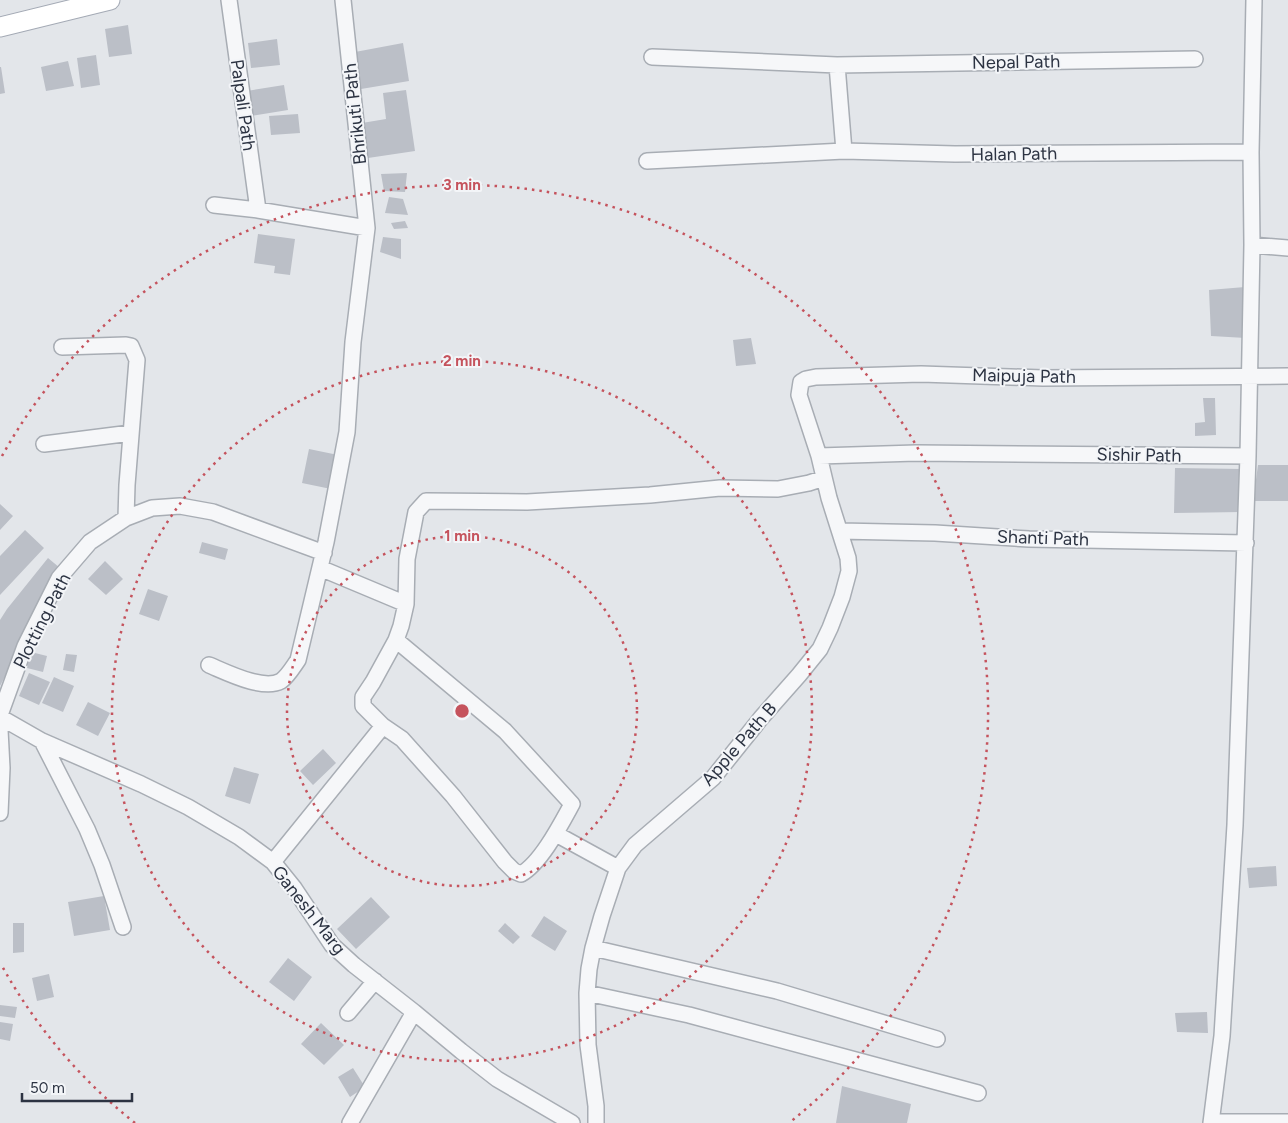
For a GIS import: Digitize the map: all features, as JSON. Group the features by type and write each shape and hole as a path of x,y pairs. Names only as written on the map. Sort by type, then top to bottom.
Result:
{"main road":[{"path":"0,27 110,0"}],"street":[{"name":"Palpali Path","path":"229,0 258,210"},
{"name":"Bhrikuti Path","path":"209,665 254,682 268,684 280,681 289,674 298,660 324,553 347,432 353,342 367,228 342,0"},
{"path":"1254,0 1251,152 1252,245 1246,542 1235,826 1222,1036 1211,1122 1288,1122"},
{"name":"Nepal Path","path":"652,57 837,65 1194,59"},
{"path":"837,65 844,151"},
{"name":"Halan Path","path":"647,161 844,151 955,154 1251,152"},
{"path":"214,205 258,210 367,228"},
{"path":"1252,245 1288,248"},
{"path":"62,347 126,345 131,346 137,360 126,518"},
{"name":"Maipuja Path","path":"801,382 816,377 921,374 1043,378 1288,376"},
{"name":"Apple Path B","path":"596,1123 596,1106 588,1045 587,993 589,969 602,916 618,868 635,845 713,778 761,718 799,675 820,649 842,597 849,571 848,558 819,456 799,395 801,382"},
{"path":"44,444 131,433"},
{"name":"Sishir Path","path":"819,456 916,453 1248,456"},
{"path":"396,640 505,731 572,804 556,834 532,866 521,874 505,862 453,796 402,739 383,726 363,706 363,697 396,640 401,626 406,604 407,559 416,512 426,501 527,502 650,495 720,488 778,489 824,478"},
{"name":"Plotting Path","path":"0,716 25,646 59,578 90,542 126,518 152,508 180,506 213,512 324,553"},
{"name":"Shanti Path","path":"840,531 935,533 1029,539 1246,542"},
{"path":"320,568 406,604"},
{"name":"Ganesh Marg","path":"0,716 42,741 141,784 188,807 239,837 272,862 294,888 332,945 354,965 497,1079 572,1123"},
{"path":"272,862 383,726"},
{"path":"0,730 2,768 0,813"},
{"path":"42,741 87,829 102,865 123,927"},
{"path":"556,834 618,868"},
{"path":"593,948 777,991 937,1039"},
{"path":"348,1013 375,981"},
{"path":"587,993 689,1015 978,1093"},
{"path":"350,1123 414,1012"}],"building":[{"path":"128,25 132,54 109,57 105,29"},
{"path":"277,39 280,65 251,68 248,43"},
{"path":"403,43 409,81 361,89 355,52"},
{"path":"96,55 100,85 81,88 77,58"},
{"path":"68,61 74,86 46,91 41,67"},
{"path":"0,67 5,93 0,94"},
{"path":"284,85 288,110 251,116 247,91"},
{"path":"406,90 415,151 368,158 362,123 386,119 383,93"},
{"path":"298,114 300,133 271,135 269,116"},
{"path":"407,173 405,192 384,191 381,174"},
{"path":"389,197 403,199 408,215 385,213"},
{"path":"405,221 408,228 394,229 391,223"},
{"path":"258,234 295,239 290,275 274,273 275,266 254,263"},
{"path":"383,237 401,239 401,259 380,252"},
{"path":"1245,287 1246,338 1211,336 1209,290"},
{"path":"751,338 756,364 736,366 733,340"},
{"path":"1203,398 1215,398 1216,435 1195,436 1195,423 1205,422"},
{"path":"309,449 338,455 331,489 302,483"},
{"path":"1258,465 1288,465 1288,501 1253,501"},
{"path":"1175,468 1242,469 1242,512 1174,513"},
{"path":"0,504 13,516 0,530"},
{"path":"25,530 44,548 0,595 0,556"},
{"path":"202,542 228,549 225,560 199,553"},
{"path":"48,558 60,568 0,686 0,620"},
{"path":"105,561 123,579 106,595 88,579"},
{"path":"148,589 168,596 159,621 139,614"},
{"path":"31,652 47,656 43,672 27,668"},
{"path":"66,654 77,655 74,672 63,670"},
{"path":"29,673 50,682 39,705 19,696"},
{"path":"54,677 74,686 63,712 42,703"},
{"path":"88,702 110,713 98,736 76,725"},
{"path":"323,749 336,763 313,785 300,771"},
{"path":"234,767 259,774 250,804 225,796"},
{"path":"1276,866 1277,886 1249,888 1247,868"},
{"path":"104,896 110,930 74,936 68,902"},
{"path":"371,897 390,917 356,949 337,929"},
{"path":"544,916 567,931 555,951 531,936"},
{"path":"13,923 24,923 24,952 13,953"},
{"path":"505,923 520,937 513,944 498,931"},
{"path":"288,958 312,977 294,1001 269,982"},
{"path":"49,974 54,997 37,1001 32,978"},
{"path":"0,1005 17,1007 15,1018 0,1016"},
{"path":"1207,1012 1208,1033 1177,1032 1175,1013"},
{"path":"0,1022 13,1024 10,1041 0,1039"},
{"path":"321,1023 344,1045 324,1065 301,1044"},
{"path":"353,1068 365,1087 350,1097 338,1077"},
{"path":"842,1086 911,1104 907,1123 836,1123"}]}
